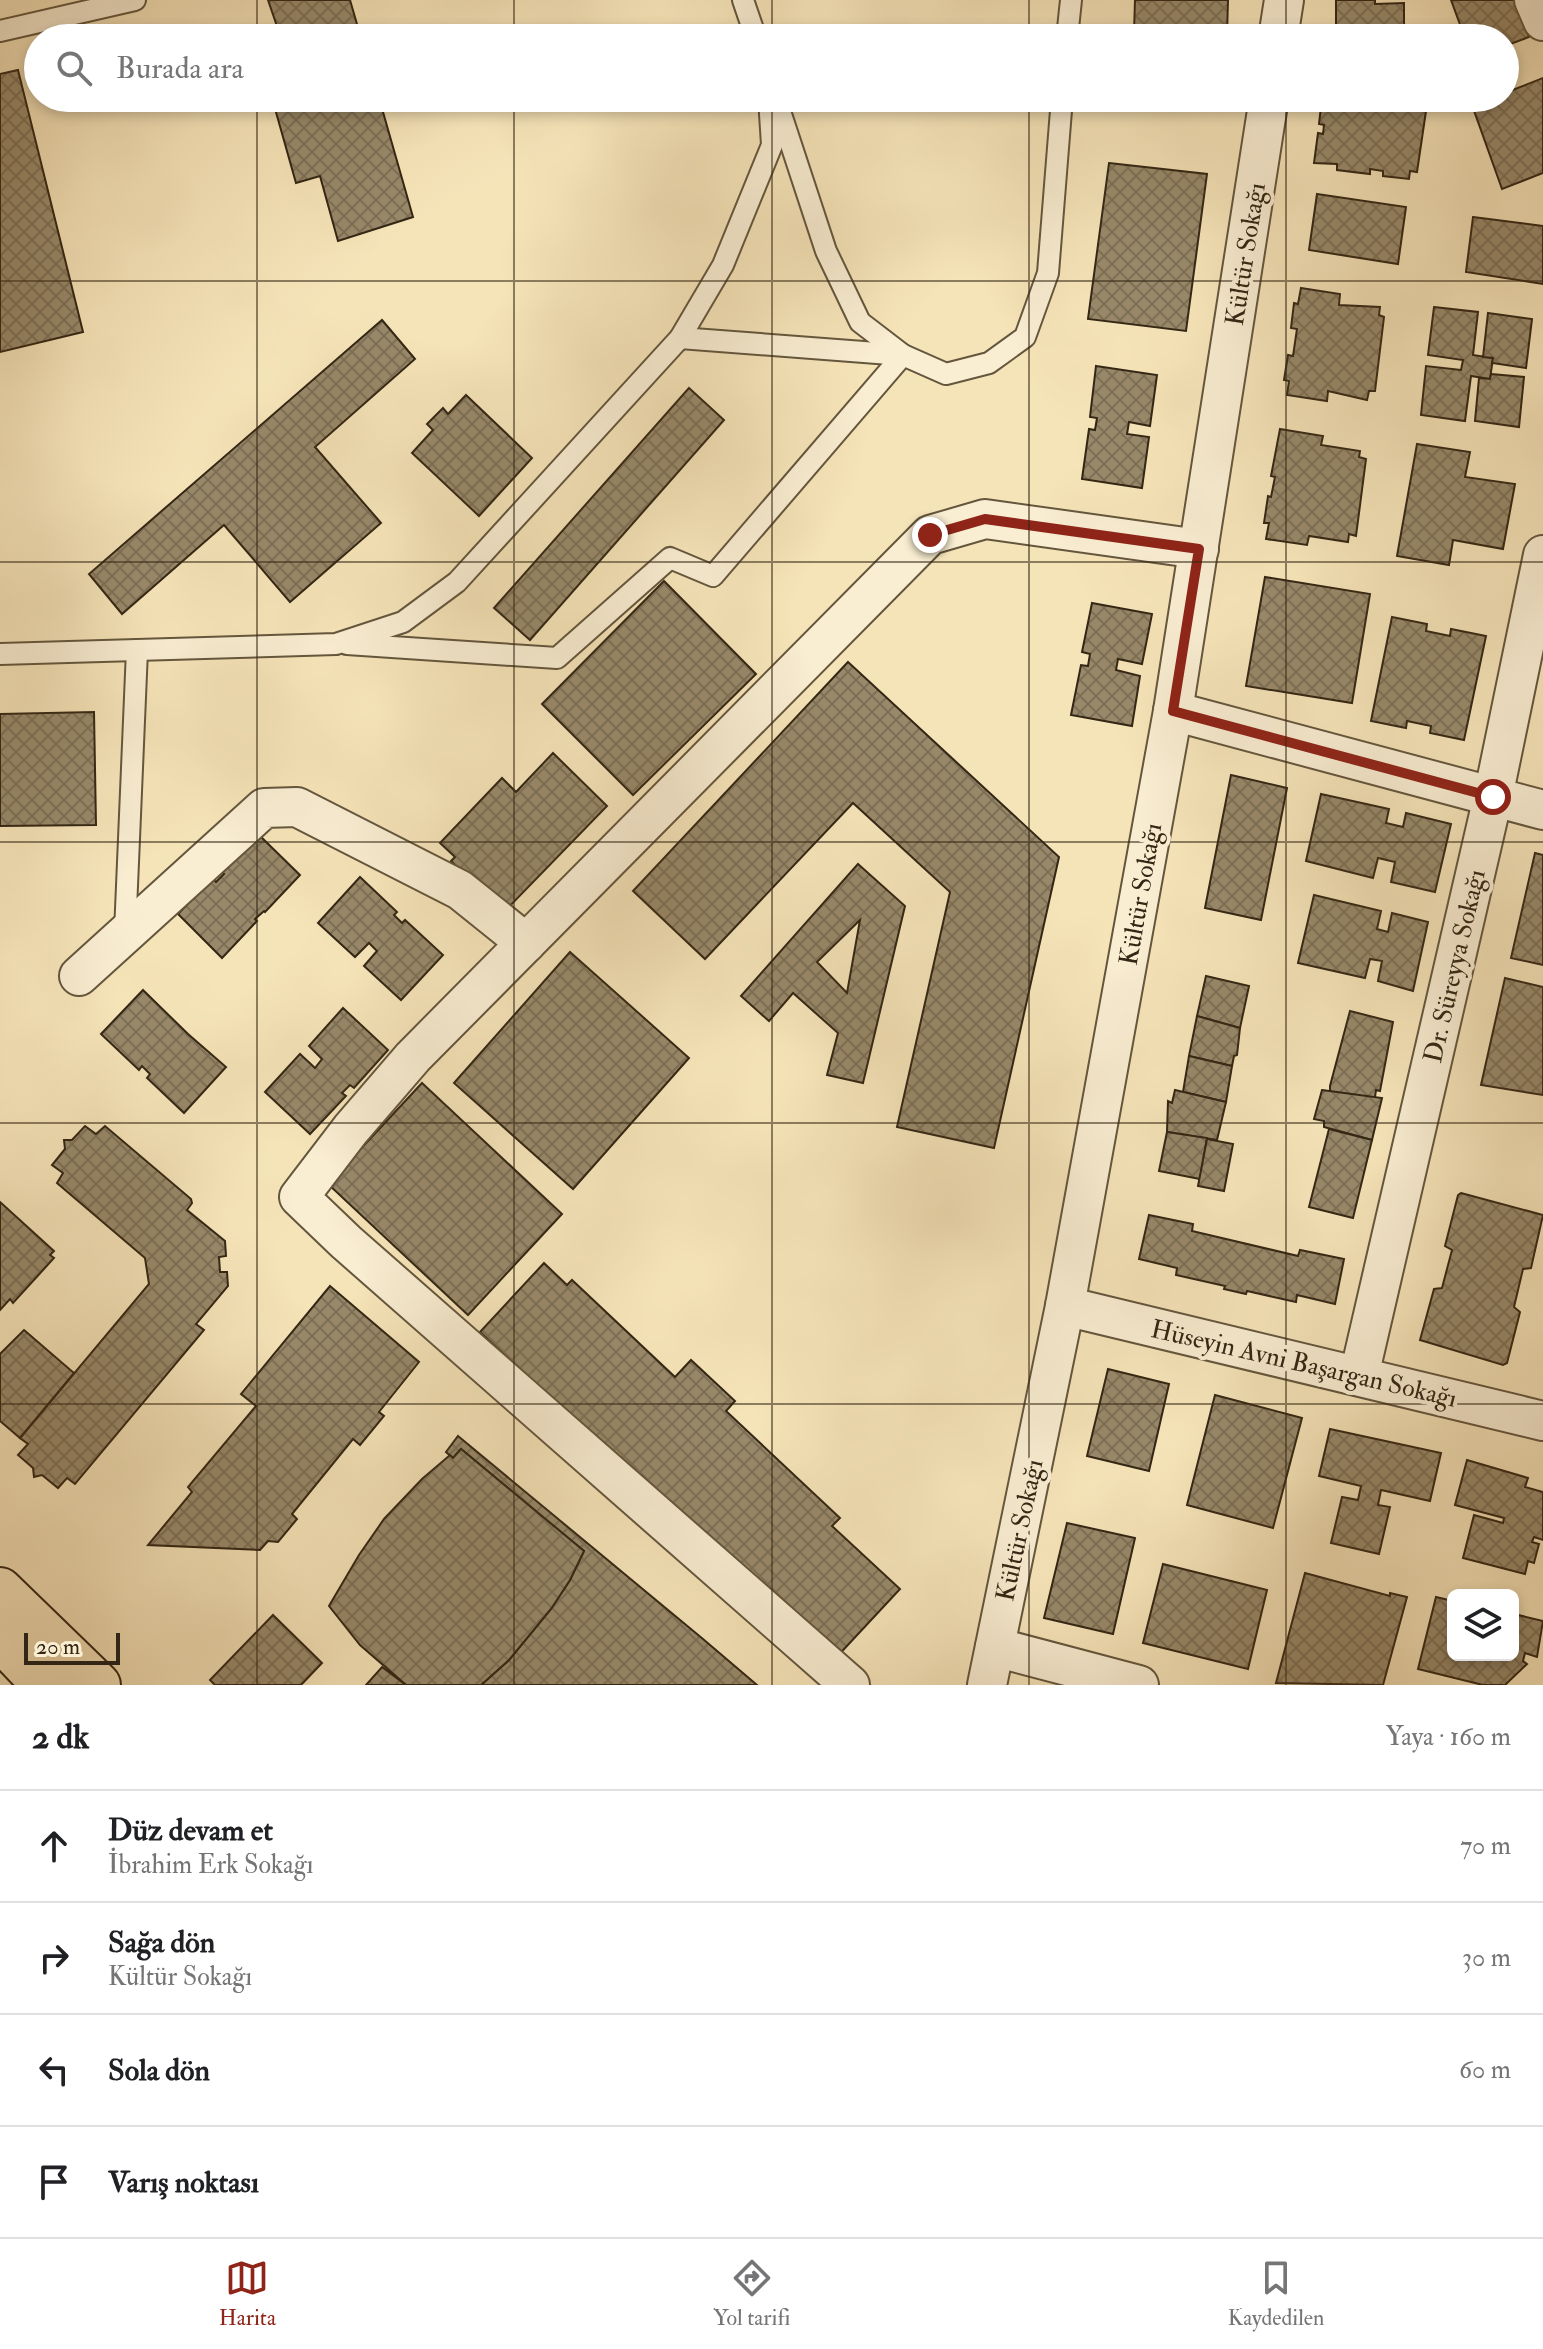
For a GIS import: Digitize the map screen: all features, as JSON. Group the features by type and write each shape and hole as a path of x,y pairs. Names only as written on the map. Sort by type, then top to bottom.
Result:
{"main road":[{"path":"0,1590 98,1685"},
{"path":"0,1638 45,1685"}],"street":[{"path":"1280,24 1284,0"},
{"path":"1534,0 1543,21"},
{"name":"Kültür Sokağı","path":"987,1685 1065,1306 1173,711 1267,112"},
{"path":"850,1685 346,1242 299,1197 351,1129 413,1057 930,535 985,519 1199,549"},
{"name":"Dr. Süreyya Sokağı","path":"1359,1376 1493,797 1543,555"},
{"path":"1173,711 1543,810"},
{"path":"79,976 264,808 297,807 460,890 526,943"},
{"name":"Hüseyin Avni Başargan Sokağı","path":"1065,1306 1543,1421"},
{"path":"995,1647 1139,1685"}],"lane":[{"path":"30,24 135,0"},
{"path":"743,0 751,24"},
{"path":"1068,24 1071,0"},
{"path":"0,31 24,25"},
{"path":"336,644 403,622 457,582 680,338 723,265 772,145 770,112"},
{"path":"780,112 826,251 860,322 903,355 946,374 989,363 1025,337 1048,273 1061,112"},
{"path":"680,338 903,355"},
{"path":"0,654 336,644 557,658 670,558 713,576 903,355"},
{"path":"125,934 137,650"}],"building":[{"path":"268,0 350,0 357,24 276,24"},
{"path":"1135,0 1228,0 1227,24 1134,24"},
{"path":"1336,0 1404,3 1404,24 1336,24"},
{"path":"1451,0 1515,0 1529,37 1519,41 1519,24 1460,24"},
{"path":"18,70 24,94 24,112 28,112 83,332 0,352 0,74"},
{"path":"1543,78 1543,173 1502,189 1474,112 1519,112 1519,87"},
{"path":"276,112 383,112 413,217 338,241 320,176 296,183"},
{"path":"1320,112 1426,112 1417,172 1410,171 1409,179 1383,176 1383,171 1370,169 1370,174 1337,170 1337,164 1314,163 1318,133 1323,134 1324,125 1319,124"},
{"path":"1109,163 1207,174 1186,331 1088,319"},
{"path":"1317,194 1406,207 1398,264 1309,250"},
{"path":"1473,217 1543,226 1543,284 1466,272"},
{"path":"1301,288 1340,294 1339,305 1380,307 1379,315 1384,317 1375,391 1369,391 1367,400 1328,391 1327,401 1287,395 1289,381 1284,380 1288,355 1293,356 1297,329 1291,328 1294,303 1298,304"},
{"path":"1434,307 1478,312 1473,355 1493,358 1490,379 1471,376 1465,421 1421,415 1426,366 1461,370 1463,360 1428,355"},
{"path":"1488,313 1532,319 1526,368 1492,363 1493,358 1483,357"},
{"path":"382,320 415,359 315,447 381,523 290,602 224,525 122,614 89,574"},
{"path":"1096,366 1157,375 1150,426 1129,422 1127,434 1149,437 1142,488 1082,479 1089,429 1095,430 1097,418 1090,417"},
{"path":"1491,374 1524,377 1519,427 1475,421 1479,378 1490,379"},
{"path":"689,388 724,420 530,640 494,608"},
{"path":"466,395 532,458 479,516 412,453 433,430 427,424 443,408 448,414"},
{"path":"1280,429 1323,436 1321,445 1360,451 1359,457 1366,459 1356,536 1349,534 1348,542 1309,536 1307,545 1266,539 1269,523 1264,523 1275,477 1271,476"},
{"path":"1417,444 1470,452 1465,477 1515,484 1503,549 1453,540 1449,565 1397,556"},
{"path":"1265,577 1370,594 1352,703 1246,686"},
{"path":"664,581 756,674 633,795 542,704"},
{"path":"1092,603 1152,614 1142,664 1118,659 1116,670 1140,676 1132,726 1071,715 1081,665 1088,666 1090,654 1082,652"},
{"path":"1392,617 1427,624 1426,631 1450,636 1451,629 1486,636 1464,740 1430,733 1431,726 1407,721 1406,728 1371,721"},
{"path":"848,662 1059,857 994,1148 897,1127 950,892 853,803 705,959 633,891"},
{"path":"94,712 96,825 0,826 0,714"},
{"path":"553,753 607,806 504,912 451,861 455,857 440,843 502,778 516,792"},
{"path":"1231,775 1287,788 1261,920 1205,908"},
{"path":"1321,794 1389,809 1386,823 1403,827 1406,813 1451,824 1435,892 1391,882 1395,862 1378,858 1373,878 1306,861"},
{"path":"256,832 300,875 255,919 257,921 222,958 178,914 212,878 216,882 224,874 220,869"},
{"path":"1535,853 1543,855 1543,965 1511,958"},
{"path":"858,864 905,906 863,1083 827,1075 838,1033 793,993 769,1021 741,996","holes":["860,920 847,993 817,962"]},
{"path":"360,877 397,912 394,915 402,923 405,920 443,955 401,1000 364,966 377,951 369,943 355,957 318,923"},
{"path":"1314,895 1381,911 1377,929 1388,932 1392,913 1428,922 1413,991 1378,981 1382,961 1370,959 1365,978 1298,963"},
{"path":"570,952 689,1058 573,1189 454,1083"},
{"path":"1206,976 1249,986 1240,1028 1197,1016"},
{"path":"1505,978 1543,987 1543,1095 1481,1085"},
{"path":"143,990 226,1067 184,1113 147,1078 150,1074 142,1066 139,1070 101,1034"},
{"path":"343,1008 388,1050 354,1088 350,1085 342,1093 346,1096 310,1134 265,1092 300,1054 315,1068 322,1059 309,1046"},
{"path":"1350,1011 1393,1022 1380,1091 1376,1090 1375,1097 1370,1099 1330,1092"},
{"path":"1197,1016 1240,1028 1237,1055 1232,1066 1189,1056"},
{"path":"1189,1056 1232,1066 1226,1102 1183,1092"},
{"path":"422,1083 562,1214 468,1315 328,1184"},
{"path":"1175,1090 1226,1102 1217,1140 1167,1132 1168,1101 1172,1103"},
{"path":"1322,1090 1382,1098 1372,1140 1324,1127 1324,1121 1314,1119"},
{"path":"85,1126 96,1134 105,1126 191,1199 187,1210 225,1241 226,1256 219,1257 220,1272 227,1272 228,1286 196,1324 204,1330 75,1484 67,1478 58,1488 42,1475 34,1477 33,1468 18,1455 28,1444 20,1438 149,1284 145,1258 57,1183 63,1173 52,1165 65,1149 64,1140 72,1140"},
{"path":"1329,1129 1372,1140 1353,1218 1309,1207"},
{"path":"1167,1132 1207,1138 1200,1179 1159,1171"},
{"path":"1207,1139 1233,1144 1224,1191 1198,1186"},
{"path":"1461,1193 1543,1215 1531,1268 1523,1269 1514,1307 1520,1312 1507,1363 1503,1365 1420,1340 1434,1289 1442,1288 1452,1250 1445,1246"},
{"path":"0,1202 54,1251 50,1255 54,1258 13,1303 10,1299 0,1310"},
{"path":"1149,1215 1193,1224 1192,1231 1298,1256 1300,1250 1344,1259 1335,1304 1297,1295 1296,1302 1224,1289 1225,1286 1176,1275 1177,1268 1139,1259"},
{"path":"544,1263 567,1285 572,1280 675,1377 691,1360 735,1401 726,1411 840,1518 832,1526 900,1589 832,1662 480,1332"},
{"path":"330,1286 419,1362 379,1412 384,1416 360,1445 353,1439 292,1514 297,1519 278,1542 268,1541 260,1550 148,1545 192,1492 188,1487 256,1406 241,1394"},
{"path":"24,1330 74,1373 20,1438 0,1421 0,1354"},
{"path":"1108,1369 1169,1384 1149,1471 1087,1456"},
{"path":"1215,1395 1302,1418 1273,1528 1187,1505"},
{"path":"1330,1429 1441,1453 1430,1501 1381,1490 1378,1505 1390,1507 1379,1554 1331,1543 1342,1497 1358,1500 1361,1486 1319,1476"},
{"path":"458,1436 757,1685 481,1685 509,1660 551,1609 584,1551 461,1449 453,1458 446,1452"},
{"path":"461,1449 584,1551 551,1609 509,1660 481,1685 406,1685 360,1645 329,1606 384,1519 422,1479"},
{"path":"1467,1460 1528,1478 1525,1487 1543,1492 1543,1540 1534,1537 1532,1542 1539,1544 1534,1563 1528,1561 1525,1574 1463,1558 1474,1515 1503,1523 1504,1518 1455,1505"},
{"path":"1067,1523 1135,1538 1113,1634 1044,1618"},
{"path":"1163,1564 1267,1590 1248,1669 1143,1643"},
{"path":"1305,1573 1390,1596 1390,1593 1407,1597 1383,1685 1276,1683"},
{"path":"1436,1597 1447,1600 1447,1661 1519,1661 1519,1615 1543,1621 1537,1657 1525,1653 1523,1661 1527,1664 1505,1685 1483,1685 1418,1669"},
{"path":"273,1615 322,1663 301,1685 215,1685 210,1680"},
{"path":"382,1667 406,1685 366,1685"}],"route":[{"path":"930,535 985,519 1199,549 1173,711 1493,797"}]}
